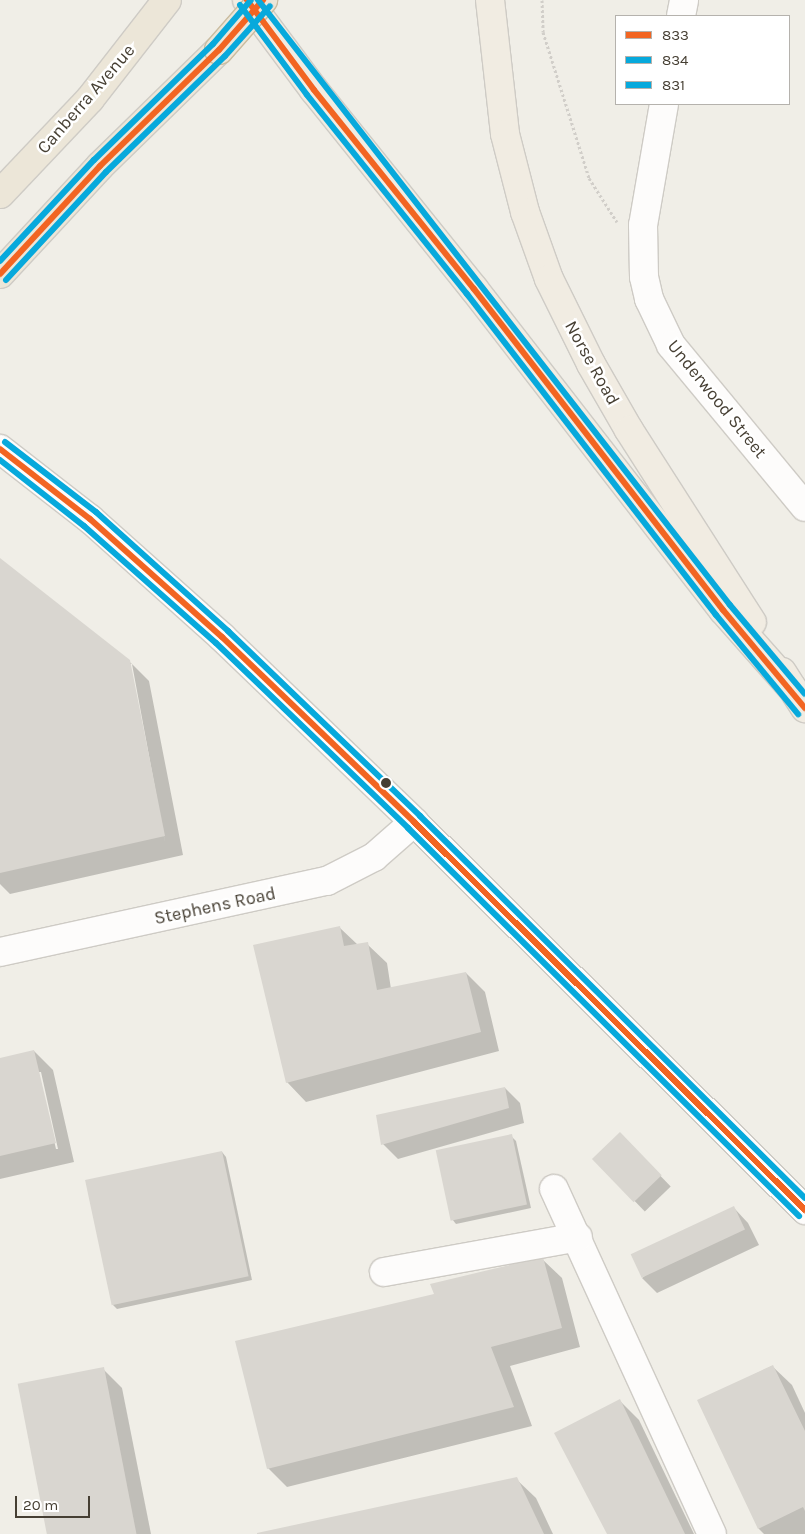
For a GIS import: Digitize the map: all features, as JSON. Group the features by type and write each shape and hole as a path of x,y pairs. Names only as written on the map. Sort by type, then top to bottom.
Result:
{"highway":[{"path":"0,274 100,166 219,50 263,0"},
{"name":"Canberra Avenue","path":"0,194 90,99 166,3"}],"main road":[{"name":"Norse Road","path":"247,0 314,90 723,610 798,698"},
{"name":"Norse Road","path":"490,0 505,134 525,212 549,279 591,364 629,430 798,698"}],"street":[{"path":"681,15 684,0"},
{"name":"Underwood Street","path":"664,105 643,225 644,277 649,299 671,345 805,507"},
{"path":"0,448 90,519 208,624 414,822 805,1210"},
{"name":"Stephens Road","path":"0,952 327,881 374,857 414,822"},
{"path":"554,1189 578,1237 712,1534"},
{"path":"384,1272 578,1237"}],"path":[{"path":"542,0 543,32 589,178 618,224"}],"building":[{"path":"0,558 130,660 165,836 0,873"},
{"path":"340,926 344,946 368,942 377,990 466,972 481,1032 286,1083 253,945"},
{"path":"34,1050 56,1143 0,1156 0,1058"},
{"path":"505,1087 509,1108 381,1145 376,1115"},
{"path":"620,1132 662,1175 634,1202 592,1159"},
{"path":"512,1134 527,1204 451,1221 436,1150"},
{"path":"222,1151 249,1276 112,1305 85,1180"},
{"path":"734,1206 745,1230 642,1278 631,1254"},
{"path":"543,1257 562,1328 491,1347 514,1407 267,1469 235,1341 434,1294 430,1284"},
{"path":"773,1365 805,1431 805,1511 803,1507 758,1529 697,1400"},
{"path":"104,1367 136,1534 47,1534 18,1384"},
{"path":"620,1399 685,1534 607,1534 554,1433"},
{"path":"517,1477 544,1534 257,1534 257,1533"}],"transit line":[{"name":"833","path":"247,0 314,90 474,289 723,610 805,708"},
{"name":"831","path":"0,261 94,160 213,44 251,0"},
{"name":"831","path":"258,0 730,605 805,694"},
{"name":"833","path":"0,274 100,166 219,50 263,0"},
{"name":"834","path":"240,5 307,95 467,294 716,615 798,714"},
{"name":"834","path":"6,280 106,172 225,56 270,6"},
{"name":"831","path":"5,442 96,512 228,631 420,816 805,1198"},
{"name":"833","path":"0,449 90,519 222,637 414,822 805,1210"},
{"name":"834","path":"0,460 84,526 216,643 408,828 799,1216"}]}
